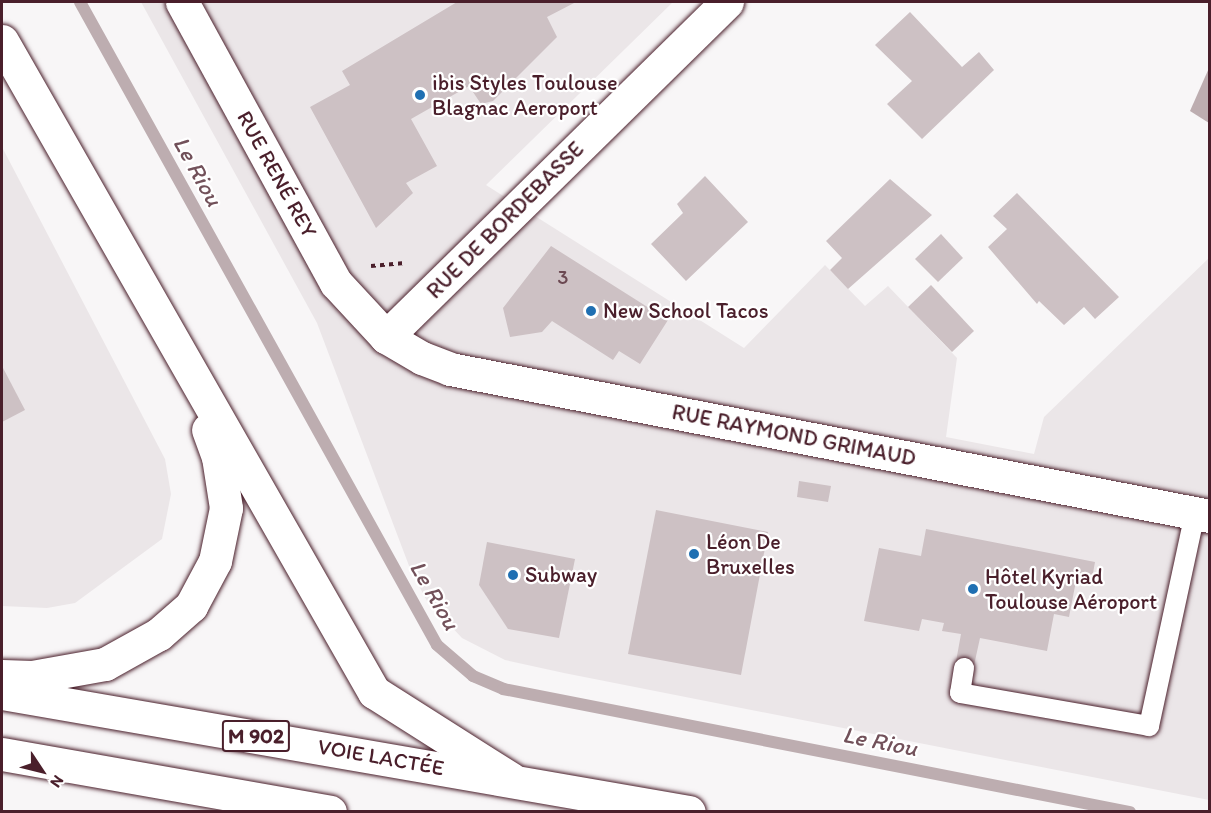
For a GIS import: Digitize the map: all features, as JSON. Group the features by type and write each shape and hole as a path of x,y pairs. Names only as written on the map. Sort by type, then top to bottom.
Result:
{"main road":[{"name":"RUE RENÉ REY","path":"182,2 336,283 386,337"},
{"name":"RUE DE BORDEBASSE","path":"386,337 727,2"},
{"path":"2,41 181,358 374,692 511,779"},
{"name":"RUE RAYMOND GRIMAUD","path":"386,337 450,369 1202,514"},
{"path":"2,676 32,677 105,664 159,634 191,606 215,561 225,508 218,457 181,358"},
{"name":"VOIE LACTÉE","path":"2,693 511,779 689,812"},
{"path":"2,754 330,812"}],"lane":[{"path":"964,668 960,693 1149,726 1202,514"}],"path":[{"path":"360,262 402,265 410,260"}],"shaded area":[{"path":"141,2 673,2 486,185 744,348 825,265 865,306 888,286 957,358 946,437 1034,454 1044,417 1209,258 1209,800 564,673 505,660 462,638 427,601 411,571 317,323"},
{"path":"1209,68 1209,123 1190,111"},
{"path":"2,147 165,459 171,494 162,539 75,603 47,608 2,606"}],"building":[{"path":"457,2 576,2 547,17 557,37 493,101 481,104 469,86 411,119 437,166 406,183 413,193 376,228 310,107 350,85 342,71"},
{"path":"910,12 962,67 979,52 994,70 922,139 887,104 912,81 875,45"},
{"path":"705,176 748,222 686,281 651,244 683,213 677,204"},
{"path":"890,179 932,215 848,289 830,270 842,258 826,241"},
{"path":"1017,193 1119,297 1095,319 1084,307 1064,325 1039,301 1037,304 988,247 1007,229 993,216"},
{"path":"941,234 963,258 938,282 915,259"},
{"path":"551,246 668,320 640,364 619,351 613,360 552,321 542,332 510,337 503,308"},
{"path":"931,285 974,331 952,352 908,307"},
{"path":"2,366 25,410 2,422"},
{"path":"799,481 831,486 828,502 797,497"},
{"path":"656,510 768,532 741,675 628,654"},
{"name":"Hôtel Kyriad Toulouse Aéroport","path":"926,529 1095,562 1092,579 1077,576 1069,617 1054,614 1047,651 980,638 973,670 955,667 961,634 942,631 944,623 922,619 919,631 864,621 879,548 921,556"},
{"path":"487,542 575,559 559,638 508,629 479,585"}],"waterway":[{"name":"Le Riou","path":"80,2 437,645 473,676 503,689 1130,812"}],"place":[{"name":"ibis Styles Toulouse Blagnac Aeroport","path":"420,95"},
{"name":"New School Tacos","path":"591,311"},
{"name":"Léon De Bruxelles","path":"694,554"},
{"name":"Subway","path":"513,575"},
{"name":"Hôtel Kyriad Toulouse Aéroport","path":"973,589"}]}
